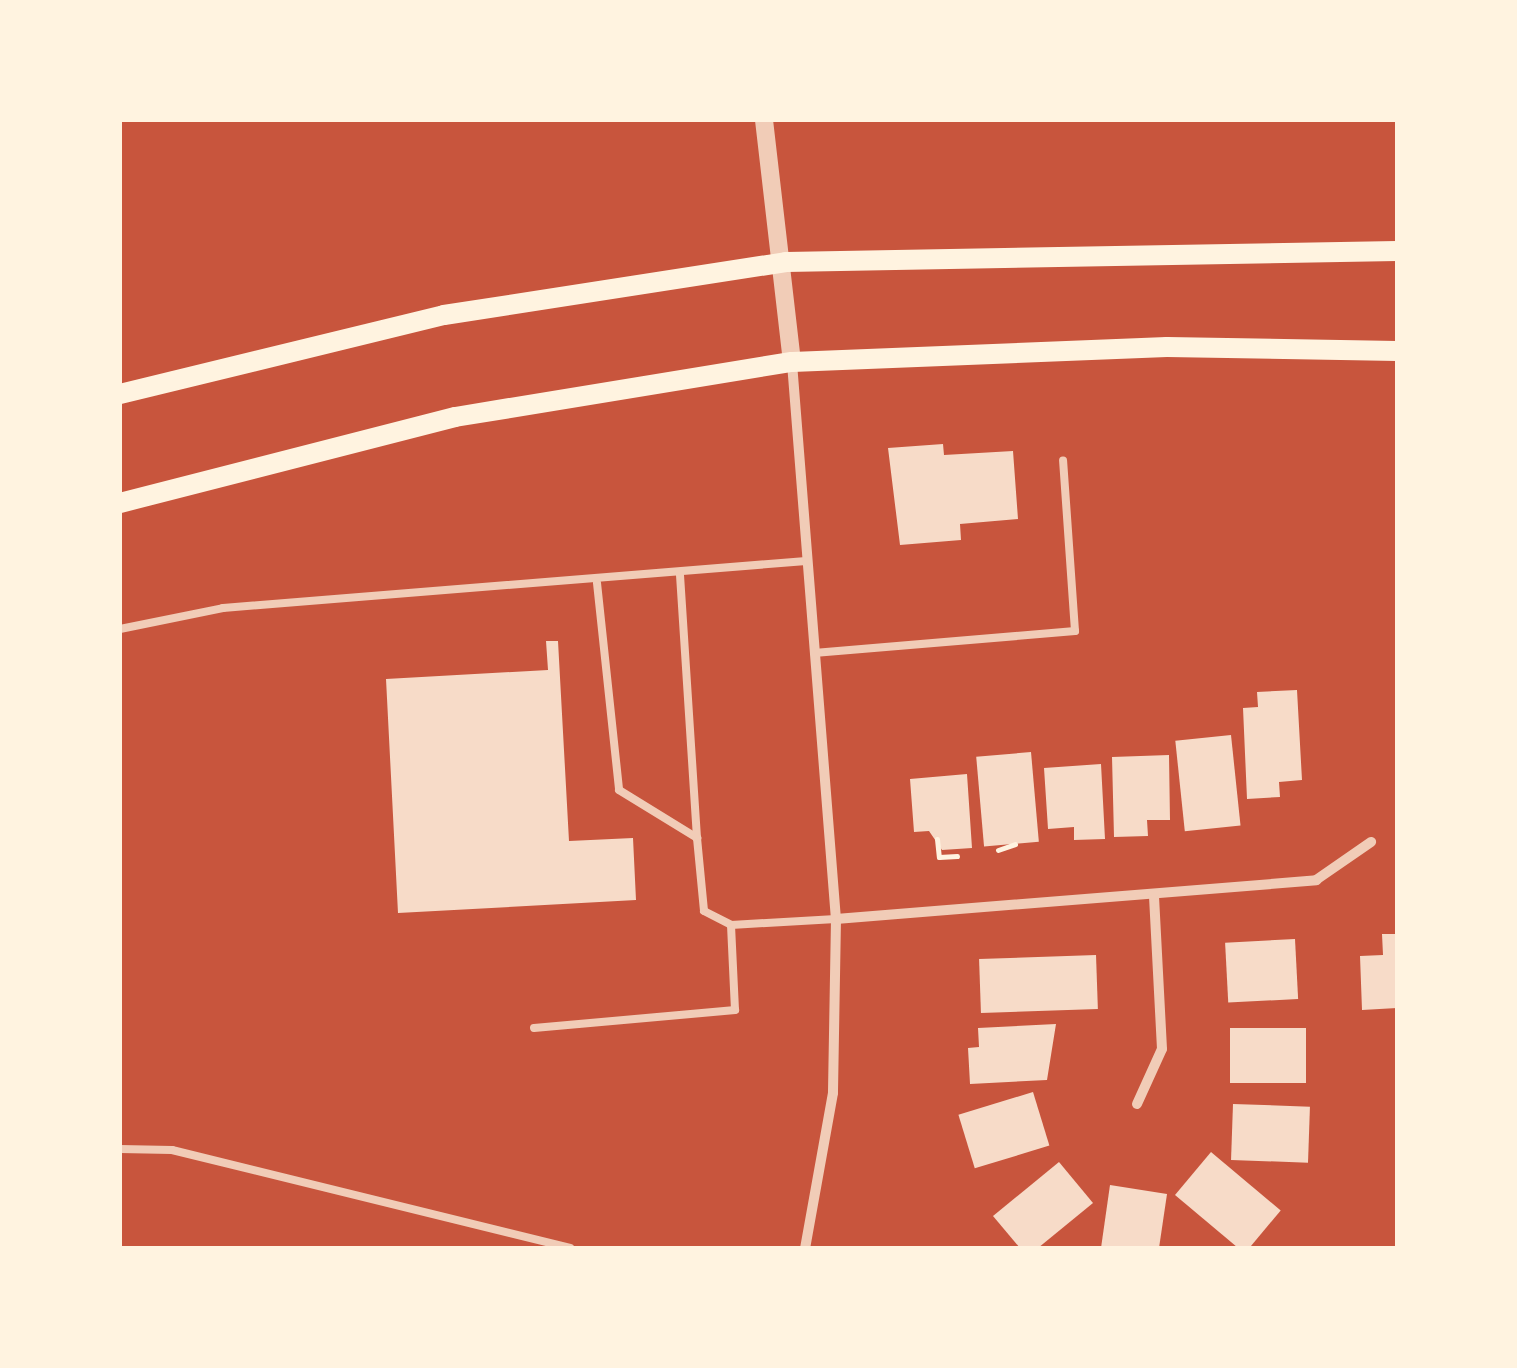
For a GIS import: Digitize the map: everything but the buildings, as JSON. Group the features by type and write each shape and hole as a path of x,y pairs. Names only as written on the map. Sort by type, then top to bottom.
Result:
{"main road":[{"path":"120,394 444,314 786,262 1397,251"},
{"path":"120,504 455,416 792,362 1167,347 1397,351"}],"street":[{"path":"764,120 786,262 836,919 833,1093 805,1248"},
{"path":"836,919 1316,880 1371,842"},
{"path":"1136,1104 1162,1049 1154,894"}],"lane":[{"path":"814,654 1075,632 1063,460"},
{"path":"120,630 222,608 596,583 806,561"},
{"path":"680,575 704,912 730,925 836,919"},
{"path":"596,583 618,790 697,838"},
{"path":"534,1028 736,1010 730,925"},
{"path":"120,1149 172,1150 570,1248"}],"path":[{"path":"937,839 939,857 957,856"},
{"path":"998,850 1015,844"}]}
